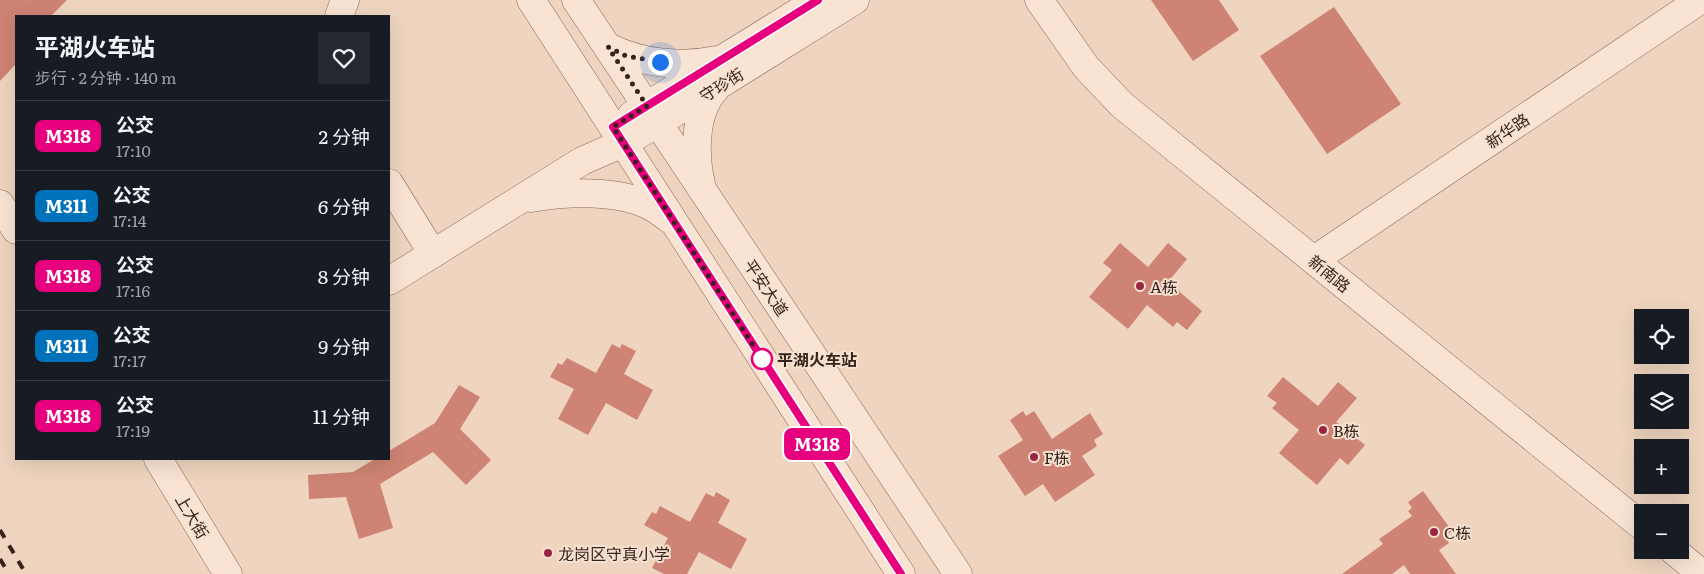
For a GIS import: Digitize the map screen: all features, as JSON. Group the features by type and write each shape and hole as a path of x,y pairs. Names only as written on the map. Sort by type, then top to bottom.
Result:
{"street":[{"path":"339,15 344,0"},
{"path":"530,0 901,574"},
{"name":"平安大道","path":"576,0 958,574"},
{"name":"守珍街","path":"721,72 818,0"},
{"name":"守珍街","path":"390,280 582,161 618,135 721,72 855,0"},
{"name":"新南路","path":"1039,0 1086,67 1122,104 1634,520"},
{"name":"新华路","path":"1314,260 1700,0"},
{"path":"608,47 626,56 660,62 703,63 721,72 708,98 699,129 698,170 703,190"},
{"path":"390,185 433,254"},
{"path":"519,200 556,194 596,194 629,199 651,207 673,221"},
{"path":"0,204 15,228"},
{"name":"上大街","path":"159,460 228,574"},
{"path":"1684,559 1702,574"}],"building":[{"path":"0,0 67,0 52,15 15,15 15,65 0,81"},
{"path":"1151,0 1219,0 1239,30 1193,61"},
{"path":"1334,7 1401,104 1327,154 1260,56"},
{"name":"A栋","path":"1120,243 1148,267 1168,243 1187,259 1168,282 1202,311 1187,330 1177,322 1173,327 1147,305 1128,329 1089,297 1112,270 1103,263"},
{"path":"612,344 620,348 622,344 636,351 624,374 653,390 637,420 606,403 588,435 558,419 574,389 550,377 558,363 562,365 567,358 596,373"},
{"name":"B栋","path":"1283,377 1318,406 1338,382 1357,398 1336,422 1365,445 1348,465 1340,458 1317,485 1279,453 1299,430 1272,408 1277,403 1267,396"},
{"path":"459,385 480,397 460,429 491,460 466,485 433,452 380,484 393,528 359,539 346,497 309,499 308,475 353,472 373,460 390,460 390,450 435,423"},
{"name":"F栋","path":"1023,411 1026,416 1034,411 1052,439 1090,413 1103,434 1094,440 1097,446 1082,456 1095,475 1055,502 1043,484 1025,496 998,456 1023,440 1010,420"},
{"name":"C栋","path":"1423,491 1452,531 1444,537 1449,543 1439,550 1456,574 1410,574 1404,565 1392,574 1342,574 1383,544 1379,539 1412,516 1408,511 1412,508 1408,502"},
{"path":"716,492 730,500 718,523 747,539 731,569 699,552 687,574 664,574 652,568 668,538 644,525 652,512 656,514 660,506 690,522 706,493 714,497"}],"railway":[{"path":"0,530 26,574"},
{"path":"0,559 9,574"}],"bus line":[{"name":"M318","path":"818,0 613,127 901,574"}],"place":[{"name":"A栋","path":"1140,286"},
{"name":"平湖火车站","path":"762,359"},
{"name":"B栋","path":"1323,430"},
{"name":"F栋","path":"1034,457"},
{"name":"C栋","path":"1434,532"},
{"name":"龙岗区守真小学","path":"548,553"}],"route":[{"path":"660,62 626,56 608,47 647,106 613,127 762,359"}]}
